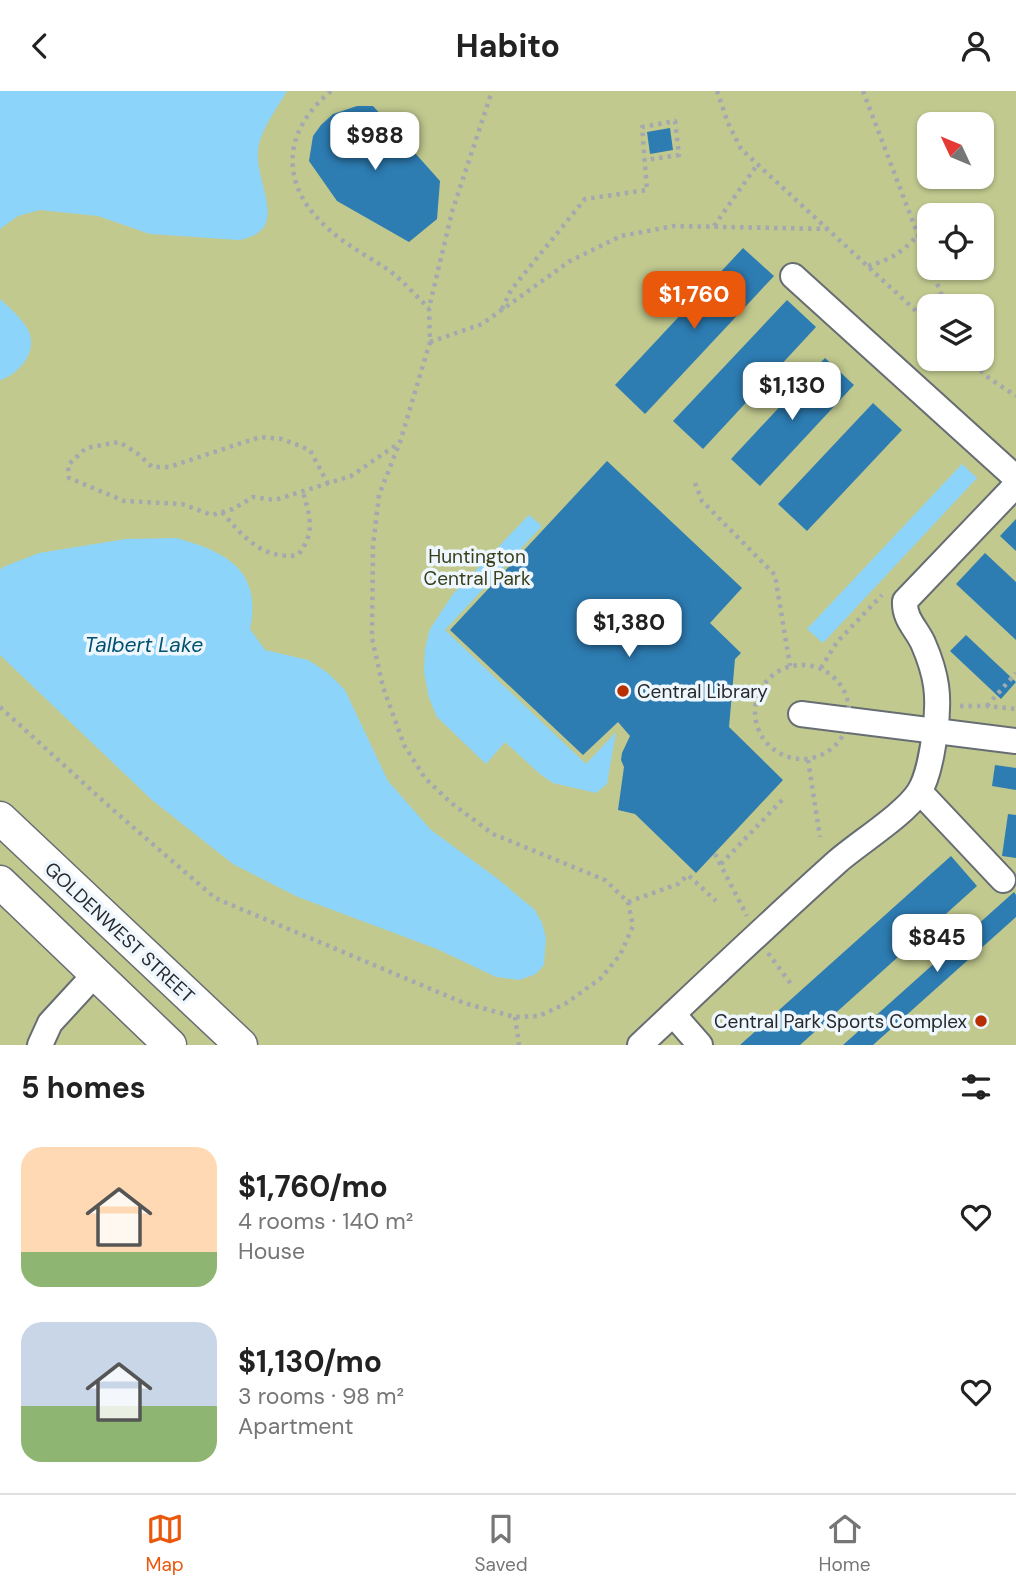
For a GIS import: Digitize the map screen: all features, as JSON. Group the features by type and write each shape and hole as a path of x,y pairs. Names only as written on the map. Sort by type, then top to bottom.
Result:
{"main road":[{"name":"GOLDENWEST STREET","path":"0,818 241,1045"},
{"path":"0,882 170,1045"}],"lane":[{"path":"793,276 1016,478"},
{"path":"640,1045 841,859 906,807 920,792 935,731 938,703 936,675 922,640 904,613 905,601 1016,485"},
{"path":"801,714 1016,741"},
{"path":"920,792 1003,880"},
{"path":"40,1045 50,1023 96,973"},
{"path":"673,1014 700,1045"}],"path":[{"path":"331,91 316,103 300,127 291,150 293,179 307,206 331,232 393,274 429,308"},
{"path":"0,707 215,898 464,1003 515,1017 539,1016 565,1004 601,978 620,955 633,926 628,902 605,880 493,834 450,802 425,778 404,745 383,687 372,638 373,546 379,495 400,442 430,342 429,308 453,212 492,91"},
{"path":"717,91 741,149 917,312"},
{"path":"863,91 917,232"},
{"path":"502,310 511,290 585,199 647,190 642,127 675,121 679,155 645,160"},
{"path":"713,227 757,165"},
{"path":"430,342 482,324 570,261 621,236 674,226 828,229"},
{"path":"868,267 902,252 917,236"},
{"path":"981,371 1016,396"},
{"path":"328,484 310,450 282,439 260,437 169,467 152,467 137,453 119,442 86,448 68,465 69,478 124,501 182,504 212,515 233,509 253,497 275,500 303,492 328,484 351,476 400,442"},
{"path":"695,483 702,501 775,575 790,666"},
{"path":"222,512 253,545 282,557 298,555 307,543 312,524 303,492"},
{"path":"987,706 1016,673"},
{"path":"960,706 1016,709"},
{"path":"808,760 820,837"},
{"path":"721,865 784,798"},
{"path":"628,902 678,884 688,875 716,901"},
{"path":"515,1017 519,1045"}],"green space":[{"name":"Huntington Central Park","path":"0,91 1016,91 1016,1045 0,1045"}],"water":[{"path":"0,91 287,91 259,144 258,158 268,215 264,226 256,234 239,240 150,234 98,216 40,210 18,216 0,229"},
{"path":"0,299 27,328 31,344 21,366 0,380"},
{"path":"962,464 977,478 823,643 807,629"},
{"path":"529,515 542,526 445,630 586,764 616,732 607,784 596,793 553,783 505,742 486,764 437,717 429,698 424,672 425,649 430,629 453,594"},
{"name":"Talbert Lake","path":"176,538 211,550 237,567 251,592 250,629 265,650 308,660 328,673 345,690 388,781 431,830 535,910 546,938 544,965 536,974 519,980 496,977 437,949 298,897 233,864 152,800 0,655 0,570 3,567 39,553 126,539"}],"building":[{"path":"357,106 373,106 440,181 437,219 409,242 337,201 309,161 313,136 321,125 333,114"},
{"path":"670,128 673,150 650,154 647,132"},
{"path":"743,248 774,276 645,414 615,385"},
{"path":"787,300 816,327 703,449 673,421"},
{"path":"825,358 854,385 760,486 731,459"},
{"path":"873,403 902,430 807,531 778,504"},
{"name":"Central Library","path":"607,461 742,588 710,623 741,653 735,659 729,727 783,780 696,873 635,814 618,810 624,767 622,753 630,736 618,722 583,755 450,630"},
{"path":"1016,519 1016,551 1000,536"},
{"path":"985,553 1016,582 1016,640 956,584"},
{"path":"966,635 1016,682 1001,699 950,651"},
{"path":"995,765 1016,768 1016,790 992,786"},
{"path":"1008,814 1016,815 1016,858 1002,856"},
{"path":"951,856 977,886 800,1045 740,1045"},
{"path":"1014,892 1016,917 873,1045 843,1045"}],"place":[{"name":"Central Library","path":"623,691"},
{"name":"Central Park Sports Complex","path":"981,1021"}]}
